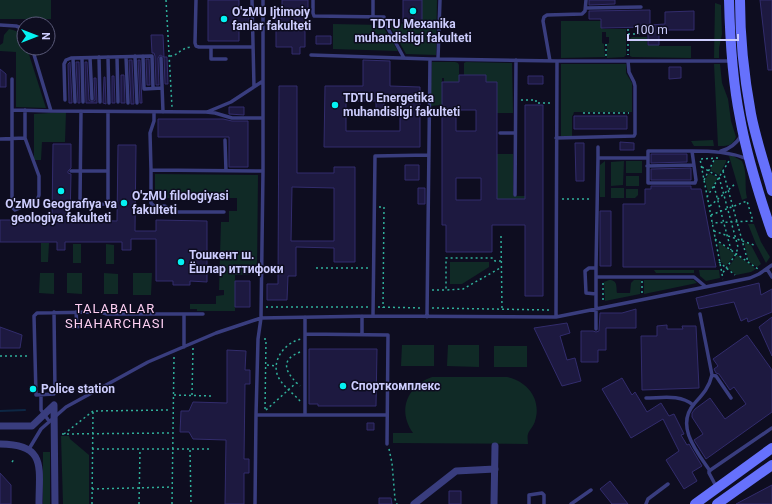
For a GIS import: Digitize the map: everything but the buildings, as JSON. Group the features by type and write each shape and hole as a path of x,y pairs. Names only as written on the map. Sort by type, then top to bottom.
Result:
{"main road":[{"path":"729,0 732,61 740,118 749,160 772,233"},
{"path":"740,0 740,24 751,115 772,191"},
{"path":"695,504 772,448"},
{"path":"717,504 772,465"}],"street":[{"path":"0,426 32,426 54,405 56,504"},
{"path":"0,444 24,447 35,455 39,462 39,504"},
{"path":"494,504 495,446"},
{"path":"414,504 456,471 495,469"}],"lane":[{"path":"196,0 196,46 253,47"},
{"path":"252,0 254,87"},
{"path":"254,504 258,339 261,318 263,0"},
{"path":"313,0 314,16 382,16 404,58"},
{"path":"373,0 373,16"},
{"path":"438,59 440,0"},
{"path":"550,61 543,22 544,17 547,15 582,14 586,8 586,0"},
{"path":"586,8 642,7"},
{"path":"0,25 16,26"},
{"path":"210,47 211,59 226,59"},
{"path":"34,56 51,111"},
{"path":"135,56 136,103"},
{"path":"143,56 144,89 162,88"},
{"path":"65,100 64,64 66,60 73,58 152,56 153,88"},
{"path":"311,56 550,61 732,61"},
{"path":"99,57 100,102"},
{"path":"108,57 109,103"},
{"path":"117,57 118,102"},
{"path":"126,57 128,103"},
{"path":"73,58 75,102"},
{"path":"82,58 83,102"},
{"path":"90,58 92,99"},
{"path":"161,58 163,112"},
{"path":"427,316 430,59"},
{"path":"515,195 516,60"},
{"path":"556,138 634,136 635,86 629,72 628,60"},
{"path":"556,317 557,61"},
{"path":"12,79 12,207 15,210 36,201 39,198 39,176 25,138 25,110"},
{"path":"206,112 231,102 263,81"},
{"path":"13,110 206,112 232,118 263,118"},
{"path":"81,111 80,204 108,203 108,112"},
{"path":"154,112 154,121 150,133 151,203 154,206 164,206 170,211 174,212 224,212"},
{"path":"500,133 515,133"},
{"path":"718,151 727,149 734,145 743,134"},
{"path":"0,139 25,138"},
{"path":"225,140 226,170"},
{"path":"596,329 598,147"},
{"path":"692,150 696,182 648,183 647,152 650,150 692,150 718,151 749,160"},
{"path":"373,316 375,156 429,155"},
{"path":"598,158 647,158"},
{"path":"647,166 694,165"},
{"path":"151,170 263,171"},
{"path":"71,171 108,171"},
{"path":"29,450 41,429 66,407 134,369 193,342 261,318 305,316 556,317 750,278 772,265"},
{"path":"596,268 589,268 585,271 586,293 596,294"},
{"path":"767,269 772,277"},
{"path":"597,277 694,277 706,287"},
{"path":"54,312 55,392 54,394 36,395 34,316 37,313 54,312 100,312 107,314 203,314"},
{"path":"76,312 76,327"},
{"path":"184,314 184,347"},
{"path":"700,314 712,376 706,390 693,405 687,417 688,432 691,441 710,471 709,473 717,488"},
{"path":"305,316 305,415"},
{"path":"362,316 362,334"},
{"path":"69,327 94,326"},
{"path":"305,334 387,334 389,336 387,444"},
{"path":"712,376 716,376 731,398"},
{"path":"41,395 41,410 49,421"},
{"path":"646,398 680,398 687,400 693,405"},
{"path":"256,415 265,413 305,415 387,415"},
{"path":"710,471 772,428"},
{"path":"646,504 648,499 668,484"},
{"path":"571,504 591,490"},
{"path":"529,504 530,495 542,494 544,495 544,504"}],"path":[{"path":"166,0 172,112"},
{"path":"628,29 628,60"},
{"path":"628,34 647,34"},
{"path":"606,44 606,61"},
{"path":"170,56 175,55 185,47 196,46"},
{"path":"516,100 536,100 536,103 556,103"},
{"path":"583,113 635,113"},
{"path":"704,180 715,158"},
{"path":"719,262 736,276 722,279 700,159 721,158"},
{"path":"707,197 729,161"},
{"path":"702,167 719,177 736,238 738,250 722,275"},
{"path":"723,171 748,262"},
{"path":"709,207 735,184"},
{"path":"714,186 731,250"},
{"path":"556,199 598,199"},
{"path":"711,215 747,201 753,221 712,223"},
{"path":"374,207 384,207 382,316"},
{"path":"714,231 754,245"},
{"path":"501,236 502,309"},
{"path":"715,239 758,269 756,271"},
{"path":"446,290 446,258 492,258 495,261 502,261"},
{"path":"428,290 463,289 502,267"},
{"path":"316,268 374,268"},
{"path":"603,277 603,303"},
{"path":"642,277 642,295"},
{"path":"266,317 266,307 383,307 556,310"},
{"path":"258,339 266,339 265,413"},
{"path":"304,339 287,346 280,354 277,366 278,377 305,405"},
{"path":"192,395 193,342"},
{"path":"304,350 292,355 287,365 288,375 304,390"},
{"path":"172,504 174,351"},
{"path":"0,356 35,356"},
{"path":"266,366 277,366"},
{"path":"265,413 296,382"},
{"path":"174,395 212,396"},
{"path":"64,434 93,411 170,410"},
{"path":"92,504 93,411"},
{"path":"54,434 170,433"},
{"path":"387,444 392,463 395,499 398,504"},
{"path":"92,450 210,450"},
{"path":"139,504 140,450"},
{"path":"190,450 191,504"},
{"path":"12,462 15,458"},
{"path":"92,488 173,487"}],"green space":[{"path":"0,0 51,0 51,16 16,16 16,19 0,19"},
{"path":"422,0 437,0 436,55 406,54 391,28 391,23 409,24 409,27 422,27"},
{"path":"715,3 721,5 722,34 719,48 719,58 714,58"},
{"path":"561,21 601,21 601,28 604,29 626,29 626,55 624,57 607,58 607,44 609,43 609,37 606,37 606,32 602,32 602,43 604,44 605,57 561,58"},
{"path":"333,24 382,25 398,51 333,49"},
{"path":"9,29 16,31 16,52 0,51 0,45 3,43 4,35"},
{"path":"632,37 647,37 647,45 691,46 691,58 632,57 630,56 630,39"},
{"path":"16,56 30,56 46,108 16,107"},
{"path":"432,62 455,62 459,65 459,82 444,82 444,78 442,78 442,105 430,106"},
{"path":"464,63 512,63 513,113 497,113 486,82 486,76 464,75"},
{"path":"561,64 626,64 626,73 632,83 632,112 574,112 572,116 572,136 561,136"},
{"path":"714,64 720,64 722,83 728,99 731,121 736,137 733,143 726,146 718,146"},
{"path":"66,112 65,142 42,142 41,160 34,160 34,114"},
{"path":"713,140 714,146 694,146 691,141"},
{"path":"497,154 513,154 513,196 525,196 525,199 497,199"},
{"path":"729,156 733,156 742,161 744,166 747,198 742,200"},
{"path":"715,160 726,160 719,175 710,170"},
{"path":"605,161 605,197 600,197 600,165"},
{"path":"624,161 623,185 611,186 611,162"},
{"path":"626,161 642,161 642,173 626,173"},
{"path":"709,173 718,178 708,193 705,180"},
{"path":"155,174 258,175 257,274 235,275 235,311 197,311 197,309 190,309 190,304 216,304 216,296 224,295 224,290 219,290 221,222 229,222 229,211 237,211 237,198 155,198"},
{"path":"626,176 639,176 639,186 626,186"},
{"path":"611,188 624,188 624,198 611,198"},
{"path":"626,189 638,189 638,195 635,198 626,198"},
{"path":"748,224 754,224 761,242 770,257 766,263 756,244"},
{"path":"718,242 735,254 726,266 721,262"},
{"path":"744,242 751,245 761,264 757,267 749,262"},
{"path":"41,243 49,243 48,262 41,262"},
{"path":"73,244 81,244 81,263 73,263"},
{"path":"106,244 114,245 114,264 106,264"},
{"path":"737,255 756,269 751,272 736,275 728,268"},
{"path":"450,262 489,262 489,267 462,284 450,284"},
{"path":"654,270 694,270 694,273 656,273"},
{"path":"699,270 719,270 720,278 706,281 700,276"},
{"path":"40,273 54,273 54,294 39,293"},
{"path":"67,273 82,273 82,294 67,293"},
{"path":"104,273 118,274 118,294 104,294"},
{"path":"133,273 152,273 151,295 133,295"},
{"path":"609,280 614,281 617,293 630,293 631,283 634,280 641,280 640,294 605,301 604,282"},
{"path":"644,280 694,280 697,283 644,294"},
{"path":"402,345 434,345 434,366 401,366"},
{"path":"448,345 479,345 479,367 447,366"},
{"path":"494,346 527,346 527,367 494,367"},
{"path":"432,377 507,377 521,382 531,392 536,405 537,413 534,425 528,435 528,444 393,443 393,433 413,433 408,425 406,416 405,408 407,400 416,386"},
{"path":"61,436 69,436 70,439 89,455 89,504 63,504"},
{"path":"43,452 50,452 50,504 43,504"}],"waterway":[{"path":"0,411 25,410"}],"place":[{"name":"TDTU Mexanika muhandisligi fakulteti","path":"413,11"},
{"name":"O'zMU Ijtimoiy fanlar fakulteti","path":"224,19"},
{"name":"TDTU Energetika muhandisligi fakulteti","path":"335,105"},
{"name":"O'zMU Geografiya va geologiya fakulteti","path":"61,191"},
{"name":"O'zMU filologiyasi fakulteti","path":"124,203"},
{"name":"Тошкент ш. Ёшлар иттифоки","path":"181,262"},
{"name":"Спорткомплекс","path":"343,386"},
{"name":"Police station","path":"33,389"}],"district":[{"name":"TALABALAR SHAHARCHASI","path":"115,316"}]}
